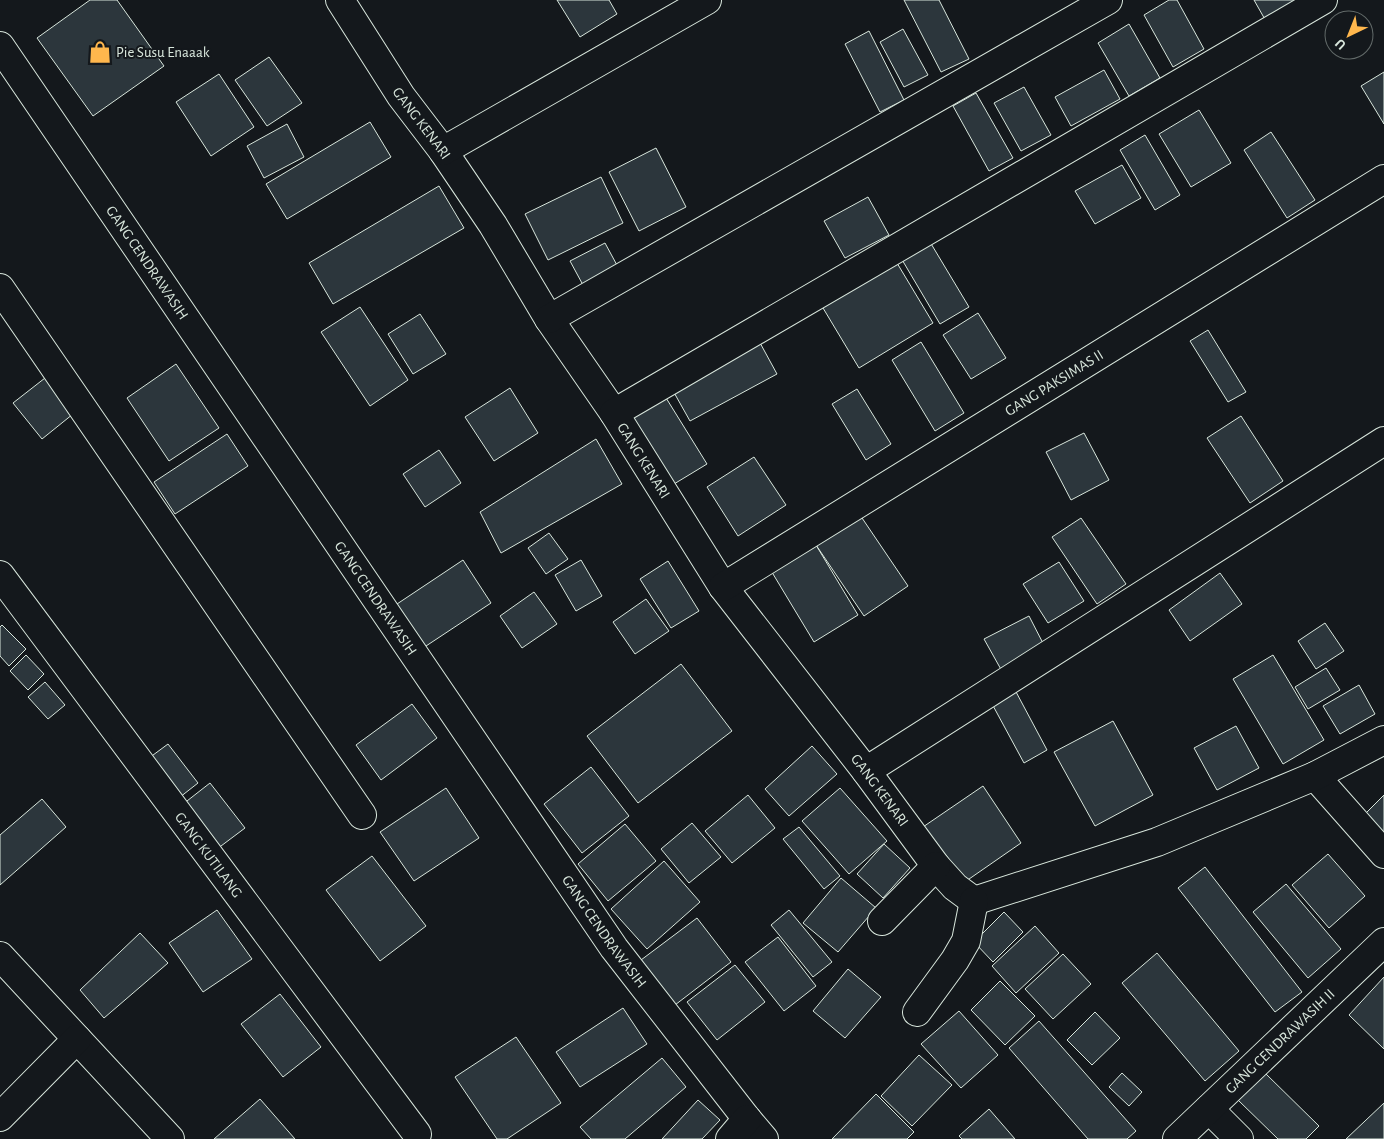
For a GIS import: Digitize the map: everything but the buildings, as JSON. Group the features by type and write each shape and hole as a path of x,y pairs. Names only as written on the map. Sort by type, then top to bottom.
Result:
{"street":[{"name":"GANG KENARI","path":"340,0 401,96 443,152 493,225 550,319 614,413 723,586 866,771 936,866 955,887 974,901"},
{"path":"443,152 707,0"},
{"path":"550,319 1108,0"},
{"path":"614,413 1323,0"},
{"name":"GANG CENDRAWASIH","path":"0,46 738,1129 764,1139"},
{"name":"GANG PAKSIMAS II","path":"723,586 1384,179"},
{"path":"0,288 362,815"},
{"path":"866,771 1384,441"},
{"name":"GANG KUTILANG","path":"0,574 417,1134"},
{"path":"917,1012 956,960 966,940 974,901 1157,842 1315,776 1384,740"},
{"path":"1315,776 1384,854"},
{"path":"882,921 936,866"},
{"name":"GANG CENDRAWASIH II","path":"1177,1139 1384,942"},
{"path":"0,956 170,1139"},
{"path":"0,1117 77,1039"},
{"path":"1209,1109 1239,1139"}],"place":[{"name":"Pie Susu Enaaak","path":"100,52"}]}
